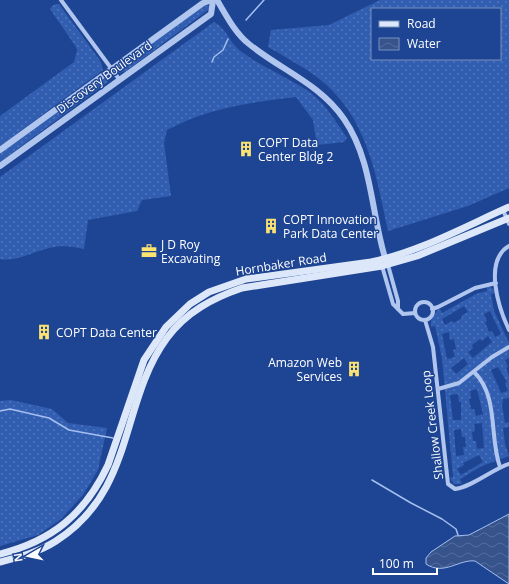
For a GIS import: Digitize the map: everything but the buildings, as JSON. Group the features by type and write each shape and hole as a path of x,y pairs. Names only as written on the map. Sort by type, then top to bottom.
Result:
{"main road":[{"name":"Hornbaker Road","path":"0,554 34,543 59,529 78,512 88,500 101,481 108,465 144,360 161,333 181,312 209,292 246,279 384,262 507,208"},
{"name":"Hornbaker Road","path":"0,562 29,554 55,542 75,527 94,507 113,476 148,372 168,337 193,312 220,296 259,284 416,256 508,220"},
{"path":"130,398 138,401"}],"street":[{"path":"61,0 119,80"},
{"path":"214,0 245,40 312,86 328,99 344,118 361,153 393,304 403,314 416,313"},
{"name":"Discovery Boulevard","path":"0,150 203,3 214,0 211,14 0,166"},
{"path":"507,208 508,220"},
{"path":"509,246 501,253 496,263 496,283 502,316 509,330"},
{"path":"432,309 438,308 475,288 496,283"},
{"path":"422,303 428,304 432,309 432,315 425,320 418,318 416,308 422,303"},
{"name":"Shallow Creek Loop","path":"425,320 433,347 448,484 455,489 463,488 500,467 509,464"},
{"path":"438,389 459,384 492,357 509,347"},
{"path":"474,372 481,381 488,397 500,467"}],"shaded area":[{"path":"380,0 509,0 509,188 468,206 388,231 379,188 367,147 348,109 334,92 317,77 268,47 271,30 329,25"},
{"path":"56,4 59,4 101,62 103,70 0,146 0,116 74,62 77,50 76,47 50,9"},
{"path":"203,5 210,6 208,10 126,71 119,73 119,67"},
{"path":"214,22 225,31 238,49 262,65 297,84 317,99 338,124 347,138 344,142 317,145 313,120 296,97 230,107 198,116 167,130 164,143 171,196 142,200 137,211 88,220 84,249 58,246 18,258 6,260 0,259 0,177"},
{"path":"107,76 111,76 109,81 0,162 0,153"},
{"path":"487,287 495,290 495,293 491,294 494,311 509,343 509,358 505,360 508,367 506,368 509,376 509,398 503,399 502,406 505,423 509,422 509,427 503,428 505,444 509,456 482,466 460,479 462,484 454,484 450,478 453,477 442,358 435,326 431,327 431,322 434,314 438,310 440,309 442,313 476,294 487,291","holes":["464,306 468,312 454,323 452,321 445,325 442,319","490,311 501,334 495,337 492,331 489,332 485,322 487,321 484,314","449,332 450,340 454,339 456,349 453,350 455,357 447,359 442,334","488,336 492,342 473,358 468,352 473,348 472,345 480,339 482,341","464,358 468,364 456,374 451,368","498,367 507,382 505,383 508,391 501,393 491,370","477,389 483,414 476,416 474,409 471,409 469,399 471,398 470,391","458,394 459,402 461,402 461,420 453,420 450,395","482,423 484,448 477,449 476,441 473,441 472,432 475,431 474,424","461,429 462,437 465,437 466,447 463,447 464,455 456,456 454,430","479,455 483,462 461,475 457,469 464,465 463,463"]},
{"path":"11,400 52,409 68,423 107,428 98,470 83,495 61,519 38,535 0,546 0,401"}],"water":[{"path":"509,514 509,584 475,561 463,562 445,568 433,567 426,564 426,558 431,552 455,536 469,535"}],"waterway":[{"path":"246,20 264,0"},
{"path":"212,62 214,57 223,50 228,39"},
{"path":"0,411 10,409 49,418 69,430 113,438"},
{"path":"372,480 442,519 456,529 458,535"}],"place":[{"name":"COPT Data Center Bldg 2","path":"246,149"},
{"name":"COPT Innovation Park Data Center","path":"271,226"},
{"name":"J D Roy Excavating","path":"149,251"},
{"name":"COPT Data Center","path":"44,332"},
{"name":"Amazon Web Services","path":"354,369"}]}
